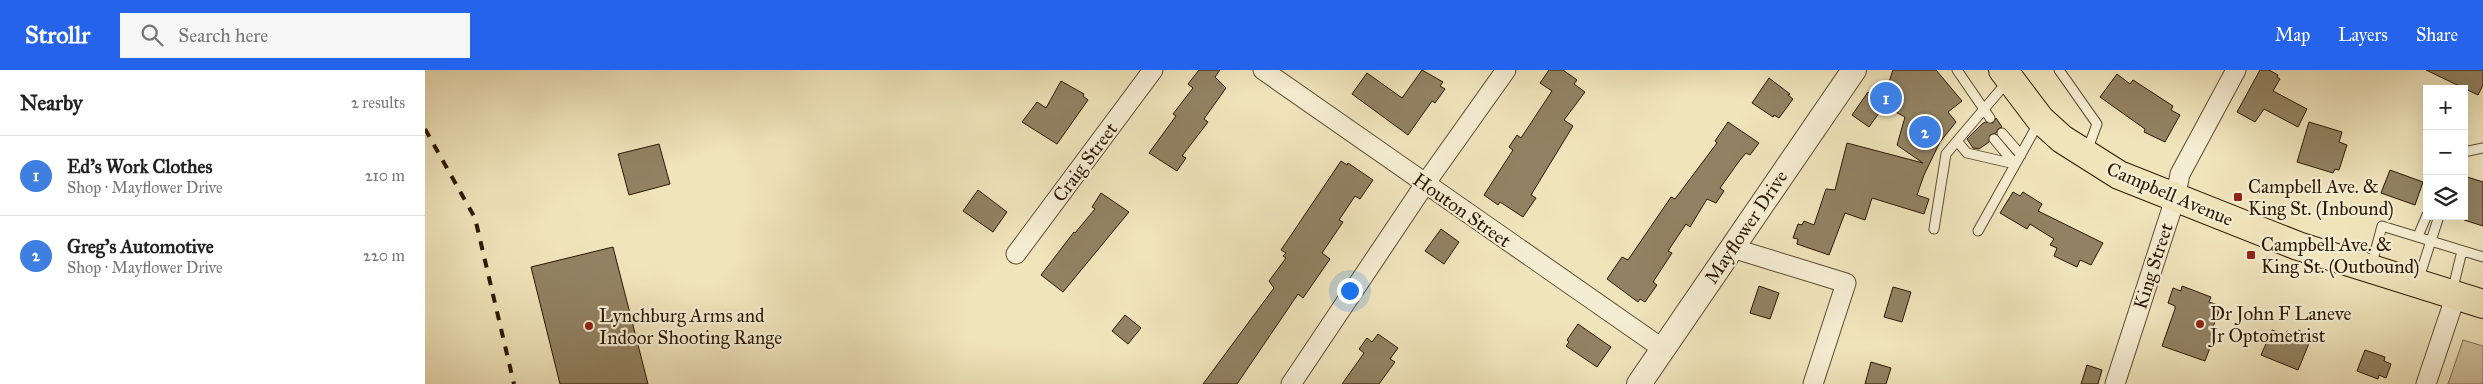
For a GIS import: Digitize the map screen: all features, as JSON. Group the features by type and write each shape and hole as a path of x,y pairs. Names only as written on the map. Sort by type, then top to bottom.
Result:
{"main road":[{"name":"Campbell Avenue","path":"2005,73 2040,119 2062,139 2119,175 2175,199 2298,246 2483,304"}],"street":[{"name":"Craig Street","path":"1016,254 1153,70"},
{"name":"Houton Street","path":"1263,70 1663,349"},
{"path":"1291,384 1425,184 1507,70"},
{"name":"Mayflower Drive","path":"1639,384 1854,70"},
{"name":"King Street","path":"2115,384 2175,199 2180,174 2236,70"},
{"path":"1732,248 1846,284 1813,384"},
{"path":"2426,384 2454,294"}],"lane":[{"path":"1957,70 1990,118"},
{"path":"2059,70 2097,124 2085,155"},
{"path":"1934,229 1946,154 1979,121 2005,73"},
{"path":"1978,231 2040,119"},
{"path":"2002,133 2021,155"},
{"path":"1994,139 2015,164"},
{"path":"1957,141 1967,153 2015,164"},
{"path":"2468,151 2483,148"},
{"path":"2419,236 2425,220"},
{"path":"2417,283 2429,240 2437,220"},
{"path":"2370,269 2382,226 2483,257"},
{"path":"2454,294 2462,251"}],"shaded area":[{"path":"2463,340 2483,346 2483,384 2448,384"}],"building":[{"path":"1199,70 1220,70 1215,77 1226,88 1204,119 1208,122 1182,156 1186,158 1177,171 1149,153 1176,116 1173,114 1193,88 1188,84"},
{"path":"1422,70 1443,82 1440,86 1445,89 1435,103 1432,101 1408,135 1352,94 1367,73 1402,98"},
{"path":"1549,70 1563,70 1577,80 1574,84 1585,92 1564,120 1573,126 1531,195 1536,198 1523,217 1500,202 1498,205 1484,195 1513,150 1509,147 1517,135 1521,138 1552,91 1540,83"},
{"path":"1893,70 1936,70 1962,101 1948,112 1956,122 1940,142 1924,175 1917,195 1929,199 1924,214 1872,198 1865,220 1845,213 1829,255 1797,244 1798,239 1793,238 1798,224 1802,225 1804,221 1814,225 1826,189 1835,190 1847,143 1923,163 1897,145 1905,117 1884,106 1869,127 1852,115 1868,92 1882,102"},
{"path":"2260,70 2269,70 2278,75 2277,77 2280,79 2273,91 2307,109 2298,127 2264,109 2255,122 2237,112"},
{"path":"2426,70 2483,70 2483,85 2478,95 2468,90 2468,85 2457,85"},
{"path":"2117,74 2130,84 2133,80 2173,106 2171,110 2180,115 2165,142 2144,132 2145,129 2100,97"},
{"path":"1769,78 1790,94 1788,95 1793,99 1779,118 1774,115 1773,117 1752,103"},
{"path":"1061,81 1084,94 1083,96 1088,100 1057,144 1022,122 1037,102 1046,108"},
{"path":"1996,118 2002,127 1996,133 1990,135 1989,142 1979,149 1973,148 1967,139 1982,124 1985,122 1993,123"},
{"path":"1728,122 1759,143 1750,155 1746,153 1740,160 1720,188 1724,191 1716,203 1707,199 1690,227 1686,224 1668,251 1672,253 1653,282 1657,285 1645,302 1640,299 1638,302 1607,279 1622,257 1628,260 1671,197 1675,199 1717,143 1715,141"},
{"path":"2309,122 2342,132 2339,142 2347,145 2339,170 2335,169 2333,173 2297,162"},
{"path":"659,144 670,184 629,195 618,154"},
{"path":"1341,161 1347,165 1348,163 1373,180 1360,199 1355,196 1339,220 1343,222 1322,253 1330,259 1303,298 1298,294 1237,384 1203,384 1274,288 1269,281 1286,258 1283,256 1286,253 1281,250"},
{"path":"2390,170 2423,182 2415,205 2381,193"},
{"path":"2468,177 2483,182 2483,226 2464,220 2468,220"},
{"path":"978,190 1007,212 993,232 963,211"},
{"path":"2013,192 2020,196 2023,192 2042,204 2038,211 2103,243 2091,265 2080,260 2077,267 2054,256 2057,248 2050,245 2054,239 2030,224 2027,229 2000,213"},
{"path":"1101,193 1129,212 1063,292 1041,275 1074,232 1095,209 1092,207"},
{"path":"1441,229 1459,242 1444,264 1425,251"},
{"name":"Lynchburg Arms and Indoor Shooting Range","path":"613,247 648,384 560,384 531,267"},
{"path":"1759,286 1779,293 1770,319 1750,313"},
{"name":"Dr John F Laneve Jr Optometrist","path":"2182,286 2211,297 2209,302 2221,306 2210,335 2214,337 2205,361 2162,346 2175,309 2175,306 2168,303 2173,288 2181,291"},
{"path":"1893,287 1911,292 1902,322 1884,317"},
{"path":"1125,315 1141,328 1128,344 1112,331"},
{"path":"1578,324 1611,347 1597,367 1566,346 1569,342 1567,340"},
{"path":"2272,330 2285,335 2287,331 2297,335 2298,330 2312,336 2298,370 2261,355"},
{"path":"1378,334 1398,348 1390,359 1395,362 1379,384 1342,384 1364,353 1359,349 1367,338 1372,342"},
{"path":"2365,350 2385,357 2384,361 2391,364 2386,378 2379,375 2378,379 2357,371"},
{"path":"1871,362 1891,368 1886,384 1865,384"},
{"path":"2087,365 2102,370 2098,384 2081,384"}],"railway":[{"path":"425,129 475,218 514,384"}],"place":[{"name":"Ed's Work Clothes","path":"1886,98"},
{"name":"Greg's Automotive","path":"1925,132"},
{"name":"Campbell Ave. & King St. (Inbound)","path":"2238,197"},
{"name":"Campbell Ave. & King St. (Outbound)","path":"2251,255"},
{"name":"Dr John F Laneve Jr Optometrist","path":"2200,324"},
{"name":"Lynchburg Arms and Indoor Shooting Range","path":"589,326"}]}
